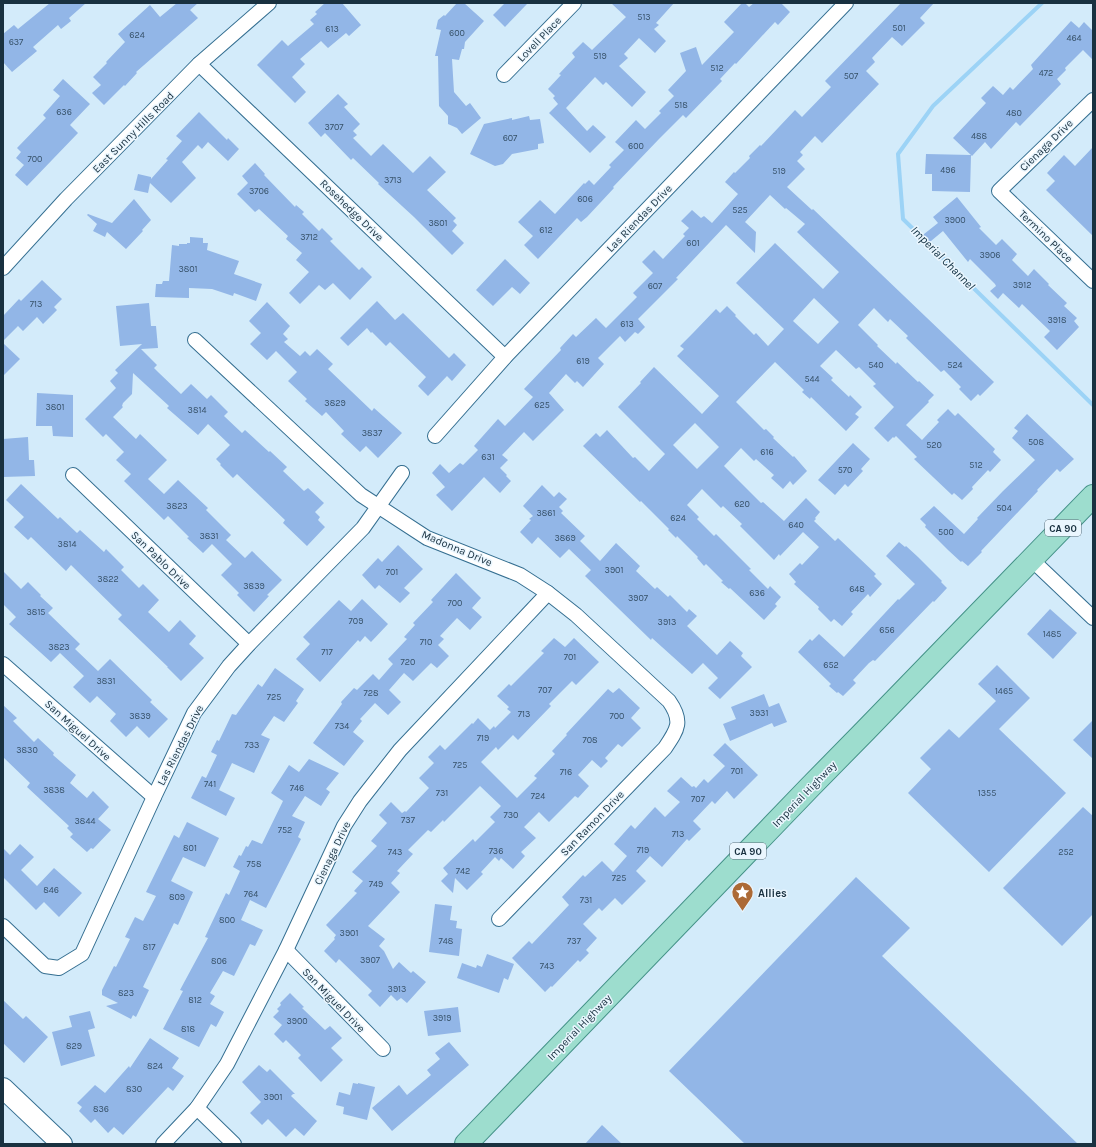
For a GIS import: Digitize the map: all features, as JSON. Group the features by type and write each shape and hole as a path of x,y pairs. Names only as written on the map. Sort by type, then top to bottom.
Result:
{"main road":[{"name":"Imperial Highway","path":"466,1144 1093,496"}],"street":[{"name":"East Sunny Hills Road","path":"3,268 66,199 199,64 269,3"},
{"name":"Lovell Place","path":"504,76 574,3"},
{"name":"Las Riendas Drive","path":"435,436 505,357 846,3"},
{"name":"Rosehedge Drive","path":"199,64 505,357"},
{"name":"Cienaga Drive","path":"999,191 1093,100"},
{"name":"Termino Place","path":"999,191 1093,281"},
{"name":"Madonna Drive","path":"195,340 361,495 427,538 520,575 548,593 576,614 669,701 676,711 678,723"},
{"name":"Las Riendas Drive","path":"3,926 45,966 59,968 82,954 194,713 229,666 249,644 363,528 402,473"},
{"name":"San Pablo Drive","path":"73,476 249,644"},
{"path":"1032,560 1093,618"},
{"name":"Cienaga Drive","path":"163,1144 197,1108 227,1064 286,950 344,826 360,801 400,750 548,593"},
{"name":"San Miguel Drive","path":"3,664 154,797"},
{"name":"San Ramon Drive","path":"499,919 665,748 674,735 678,723"},
{"name":"San Miguel Drive","path":"286,950 383,1049"},
{"path":"3,1088 62,1144"},
{"path":"197,1108 234,1144"}],"building":[{"path":"50,3 86,3 69,18 71,21 61,29 58,25 33,47 37,51 12,72 3,62 3,34 14,25 18,29"},
{"path":"177,3 198,3 190,10 198,18 136,72 137,73 125,86 124,85 104,105 92,93 101,85 93,77 125,42 118,34 150,5 160,17"},
{"path":"325,3 342,3 361,25 349,36 346,33 328,48 321,41 300,59 305,64 292,77 306,92 295,103 257,65 282,40 288,46 314,24 310,20 317,14 315,12"},
{"path":"457,3 464,3 484,21 465,42 464,49 462,49 459,60 452,59 454,92 466,106 470,103 481,118 462,134 457,128 448,124 448,116 439,106 438,56 435,56 441,30 436,29 438,20 444,15 445,16"},
{"path":"505,3 528,3 505,27 493,15"},
{"path":"611,3 674,3 656,23 659,25 654,29 666,41 655,53 639,38 624,54 628,58 619,66 646,92 632,107 606,82 603,85 595,77 566,108 587,131 593,125 606,137 590,153 549,113 558,104 553,98 555,96 548,89 561,75 559,74 575,57 572,53 583,42 592,50 626,17"},
{"path":"742,3 745,3 749,7 754,3 781,3 790,12 778,25 775,22 720,79 722,81 686,118 683,115 659,139 613,187 614,188 587,217 581,222 577,218 538,259 524,245 533,236 518,222 540,200 555,214 584,183 585,184 589,180 594,185 611,167 609,165 624,150 615,142 636,120 645,129 661,113 659,111 674,96 668,90 686,71 680,53 696,47 702,65 734,32 724,22"},
{"path":"901,3 934,3 920,18 925,23 902,46 892,37 872,58 875,62 866,71 879,84 822,143 815,136 800,152 803,155 797,161 805,169 787,187 812,210 813,209 994,382 980,396 978,394 971,401 959,389 961,387 944,370 941,372 906,338 908,336 890,319 888,322 874,308 858,325 896,364 897,362 934,395 906,425 922,440 939,422 937,420 948,409 955,416 958,413 995,449 993,452 1001,460 990,472 988,470 962,500 954,493 952,495 914,459 917,457 896,436 888,442 874,428 894,407 873,386 876,384 859,367 856,369 836,350 820,366 833,378 831,380 862,407 855,414 859,417 846,431 811,397 810,399 802,392 804,390 775,362 736,402 764,430 766,429 774,437 773,438 793,457 794,456 807,471 793,485 790,481 783,489 771,478 774,475 756,459 754,461 741,448 724,466 761,503 763,502 784,521 806,498 820,512 814,521 835,541 838,538 876,574 874,576 882,584 870,597 868,594 851,612 853,614 842,626 834,619 831,622 818,609 819,607 794,584 796,582 789,574 800,563 802,565 819,547 803,532 780,556 779,554 774,560 740,526 742,524 723,506 721,508 702,489 687,505 699,517 697,519 714,536 716,534 751,569 749,570 768,589 770,586 781,597 775,604 777,606 764,620 730,588 729,589 721,582 723,581 706,564 704,566 697,558 698,557 677,536 676,538 641,501 640,502 583,446 596,433 600,437 607,430 633,458 635,457 649,471 665,454 618,407 654,367 702,414 719,396 677,356 684,349 680,346 716,309 720,313 727,306 754,335 756,333 768,346 784,329 736,283 775,243 823,289 839,272 797,232 805,224 786,208 785,209 770,195 745,222 756,232 755,253 726,225 676,278 678,279 638,319 645,327 638,334 635,332 625,342 620,336 598,358 604,364 583,387 577,381 575,383 566,374 549,393 564,410 533,441 524,432 502,455 508,460 500,468 511,481 500,493 484,477 452,511 436,495 445,487 432,473 440,464 449,473 460,463 463,465 478,450 474,446 498,419 505,426 533,397 524,389 561,350 560,348 573,334 576,337 596,318 606,328 637,297 633,293 653,273 642,262 654,250 663,259 685,236 683,234 689,228 681,221 692,210 701,218 704,216 712,223 738,194 725,182 795,110 802,117 831,87 825,81","holes":["814,298 839,322 818,344 793,321","695,423 719,447 697,469 673,445"]},
{"path":"1071,21 1079,28 1084,22 1093,31 1093,60 1083,50 1065,68 1066,70 1057,79 1061,84 1020,126 1016,122 991,149 985,142 972,156 953,138 986,103 981,98 993,86 1003,95 1010,87 1013,90 1033,69 1031,65"},
{"path":"63,79 90,104 70,125 78,133 27,186 15,175 24,165 16,158 21,152 17,148 46,118 43,115 60,96 53,90"},
{"path":"338,94 348,104 344,107 360,124 353,131 357,135 353,138 371,156 383,144 413,173 430,156 446,172 427,190 456,218 453,221 457,225 452,231 464,243 452,255 353,158 351,160 325,133 321,137 308,123"},
{"path":"199,112 227,140 228,138 239,149 228,161 208,142 202,149 198,145 182,162 196,178 171,203 150,183 148,193 134,190 138,174 151,177 151,179 182,141 176,136"},
{"path":"529,116 530,120 540,119 544,143 538,144 538,149 512,154 503,164 495,166 470,154 484,124"},
{"path":"1093,147 1093,236 1046,190 1055,181 1047,173 1064,155 1075,166"},
{"path":"926,154 971,155 970,192 932,191 932,174 925,174"},
{"path":"255,163 265,174 264,175 295,207 296,205 304,212 302,214 319,231 322,228 333,239 330,241 359,270 362,267 372,277 350,300 333,283 325,290 319,285 300,304 289,293 309,272 296,260 302,253 286,239 288,236 259,209 255,212 237,194 248,183 242,176"},
{"path":"957,197 981,227 979,228 996,245 1002,239 1017,254 1012,260 1028,276 1034,269 1067,303 1064,306 1077,318 1074,321 1079,327 1057,350 1044,337 1050,331 1022,304 1019,308 1003,293 998,299 990,291 996,286 995,284 970,259 968,262 943,231 925,246 919,238 938,223 933,217"},
{"path":"134,199 151,220 126,249 107,232 105,237 93,231 97,224 87,215 88,214 112,223"},
{"path":"190,237 203,238 203,243 208,243 207,250 239,261 234,274 262,284 256,301 234,293 233,296 212,289 189,288 189,298 155,297 156,284 162,284 163,281 169,281 172,245 179,246 179,244 190,243"},
{"path":"505,259 530,283 520,294 512,287 493,306 476,290"},
{"path":"42,280 62,299 54,307 57,310 43,324 37,317 23,331 18,326 3,341 3,316 19,299 21,301"},
{"path":"377,301 395,320 403,313 449,358 454,353 466,365 452,381 447,376 428,396 418,386 426,377 390,342 386,346 367,328 348,346 340,338"},
{"path":"267,302 290,326 283,334 288,339 284,342 300,356 305,351 310,356 317,349 333,364 328,369 372,411 374,408 402,433 378,458 366,446 360,452 341,434 344,431 326,412 322,416 305,401 307,399 288,381 297,372 276,351 267,360 250,344 261,333 249,321"},
{"path":"149,303 151,326 156,326 158,348 141,349 157,365 154,368 181,394 191,384 207,399 211,395 228,412 224,416 242,433 245,430 269,452 270,451 287,467 283,471 304,491 308,488 324,503 315,512 320,517 318,520 325,527 307,546 283,523 285,520 237,474 233,478 220,465 221,464 216,459 230,445 208,424 198,435 167,408 169,406 133,373 132,394 123,403 123,407 113,417 136,439 140,434 167,460 148,479 164,494 178,480 208,508 206,510 231,535 226,540 245,558 252,551 282,580 267,595 269,596 254,612 237,595 239,593 221,575 232,564 212,544 203,553 187,538 189,537 168,516 164,520 124,481 131,474 116,460 124,452 106,434 103,437 85,419 116,388 110,381 118,373 115,370 142,344 120,346 116,306"},
{"path":"3,343 20,359 3,376"},
{"path":"37,393 73,395 73,437 53,436 52,426 36,426"},
{"path":"1027,414 1074,459 1060,472 1057,469 968,566 962,561 961,562 948,550 925,527 926,525 920,519 934,506 964,534 978,519 977,518 1035,460 1012,438 1018,431 1014,428"},
{"path":"28,437 29,460 34,460 35,476 3,477 3,439"},
{"path":"853,443 870,459 861,469 863,471 848,487 845,484 835,495 818,480"},
{"path":"21,484 58,519 60,517 77,533 80,530 104,552 106,549 124,567 121,570 139,588 143,584 159,600 148,612 169,632 180,620 196,636 189,644 204,658 181,681 118,619 122,615 71,565 66,571 31,537 28,540 14,527 24,517 6,500"},
{"path":"542,485 554,497 559,492 567,499 559,507 563,511 561,513 585,536 580,541 600,561 616,543 640,566 636,571 655,589 657,587 668,597 670,595 687,612 689,609 697,616 687,626 717,655 730,641 743,653 741,656 752,667 720,699 708,688 718,678 703,663 692,674 652,638 651,640 585,576 591,570 569,549 560,558 538,537 532,544 520,532 531,520 529,519 533,516 523,506"},
{"path":"899,542 918,557 947,588 875,661 873,660 869,663 853,680 856,683 843,696 829,686 831,684 798,652 810,639 812,641 819,634 844,657 898,599 899,600 915,584 886,556"},
{"path":"398,545 423,569 404,588 410,593 400,603 379,585 375,589 362,575 378,558 382,562"},
{"path":"3,571 21,589 28,582 41,595 40,596 53,608 48,613 80,644 75,649 98,671 110,659 152,700 150,702 168,719 149,738 137,726 126,737 110,721 116,714 97,696 90,703 73,687 84,676 60,653 51,662 9,624 16,617 3,604"},
{"path":"456,573 481,598 472,608 482,617 470,630 457,618 440,636 444,639 438,645 449,656 437,668 431,663 413,681 404,673 389,690 401,702 388,715 375,703 360,719 362,721 353,732 364,741 344,766 313,743 342,704 341,702 354,688 357,690 373,674 379,680 393,664 388,659 407,639 404,637 415,625 413,623 433,602 431,600"},
{"path":"362,599 388,624 371,642 365,636 360,642 358,640 320,682 296,659 310,644 303,637 339,600 351,611"},
{"path":"1050,609 1077,633 1053,659 1027,634"},
{"path":"554,638 565,647 574,638 599,662 576,685 572,681 549,704 551,706 518,740 513,735 498,750 496,747 481,762 517,798 537,778 534,776 555,754 552,751 567,735 566,734 608,689 613,693 619,688 640,708 631,718 641,728 622,747 618,744 605,758 608,761 601,768 592,760 578,775 589,786 578,798 575,796 549,822 539,812 524,827 536,838 521,852 525,856 513,869 501,858 499,861 495,857 481,872 483,874 467,890 455,878 453,893 441,881 448,874 443,868 473,839 475,842 495,822 490,817 501,806 480,786 444,822 443,820 431,832 428,830 408,850 413,854 397,871 400,873 391,883 400,892 368,926 385,939 379,946 384,951 393,969 399,962 411,973 413,971 426,982 407,1003 401,998 397,1001 391,995 380,1007 368,995 372,991 339,959 336,963 324,951 335,939 334,938 336,935 326,925 357,893 354,891 363,881 352,872 377,846 371,841 387,823 379,815 391,802 402,813 405,811 406,812 429,788 419,778 434,763 428,757 440,745 445,750 478,718 490,730 494,726 495,728 511,712 507,709 509,707 497,696 509,684 511,686 544,653 541,651"},
{"path":"997,665 1030,698 999,729 1066,793 989,872 908,793 931,769 920,758 949,729 959,738 996,701 978,684"},
{"path":"275,668 304,689 296,701 298,703 284,722 274,716 261,735 270,739 254,773 232,763 219,790 235,798 226,816 191,798 202,776 206,778 217,755 211,752 217,740 219,741 232,714 236,715 258,684 262,687"},
{"path":"764,694 769,707 779,703 787,722 774,727 772,723 730,741 723,724 736,719 731,707"},
{"path":"3,705 17,718 13,721 34,742 38,738 54,753 53,755 76,775 70,783 87,798 93,791 109,807 98,819 111,830 93,849 91,848 87,852 70,837 73,834 67,828 69,826 27,787 30,783 3,757"},
{"path":"1093,720 1093,759 1073,740"},
{"path":"725,743 758,775 734,799 727,791 715,804 712,801 693,821 701,829 689,841 687,839 662,867 650,856 636,871 646,881 622,905 615,898 602,911 599,908 583,924 597,938 586,950 589,953 580,962 578,960 552,987 551,986 545,992 512,958 529,941 532,944 569,905 562,897 583,875 585,877 602,861 613,872 627,856 614,844 631,825 635,829 655,807 665,817 680,802 667,791 681,777 692,787 694,786 696,788 704,779 708,783 725,766 713,755"},
{"path":"309,759 339,773 326,789 330,792 321,806 305,796 292,816 305,822 298,837 301,839 266,908 250,900 241,920 263,930 255,946 250,944 234,976 223,971 210,993 215,996 210,1004 224,1012 216,1027 211,1024 199,1047 163,1029 183,991 180,990 208,938 205,937 226,893 229,895 240,871 233,867 239,855 241,856 246,846 248,847 252,840 262,844 283,801 271,793 289,765 299,772"},
{"path":"1083,807 1093,816 1093,914 1062,946 1003,888"},
{"path":"187,822 219,838 205,867 183,857 171,881 193,892 178,925 174,923 143,987 149,990 136,1017 133,1015 131,1019 106,1006 118,1003 102,995 102,990 114,966 116,967 130,939 125,937 135,917 143,921 156,896 146,892 174,835 179,838"},
{"path":"20,844 34,857 21,870 37,886 54,868 82,893 59,917 44,902 36,910 3,877 3,848 10,855"},
{"path":"856,877 910,928 882,956 1078,1144 745,1144 669,1071"},
{"path":"435,904 452,906 450,920 457,921 456,928 462,929 459,956 429,952"},
{"path":"487,954 514,964 508,980 504,978 499,993 457,978 462,963 476,968 477,965 482,967"},
{"path":"290,993 304,1007 302,1008 325,1030 330,1026 342,1038 331,1048 343,1060 321,1082 298,1058 301,1055 286,1040 283,1043 274,1034 282,1025 273,1017 279,1011 277,1009 281,1005 280,1003"},
{"path":"3,1000 23,1019 26,1016 48,1037 24,1063 3,1043"},
{"path":"458,1007 461,1032 428,1036 424,1011"},
{"path":"90,1011 95,1028 88,1030 95,1056 61,1066 52,1032 72,1027 69,1016"},
{"path":"150,1038 179,1058 172,1068 184,1076 173,1091 168,1087 123,1135 114,1127 108,1133 95,1119 91,1123 79,1111 82,1107 77,1103 95,1085 105,1093 129,1066 130,1068"},
{"path":"449,1042 469,1065 392,1131 372,1108 399,1085 407,1095 431,1075 427,1070 440,1059 435,1053"},
{"path":"259,1065 267,1072 270,1069 295,1094 291,1096 317,1121 304,1136 295,1128 286,1137 268,1119 262,1125 250,1113 261,1102 242,1082"},
{"path":"353,1083 375,1087 367,1120 343,1114 344,1107 336,1105 339,1092 350,1095"},
{"path":"602,1125 622,1144 585,1144"}],"waterway":[{"name":"Imperial Channel","path":"1042,3 933,106 898,154 903,219 1093,405"}],"place":[{"name":"Allies","path":"743,912"}]}
